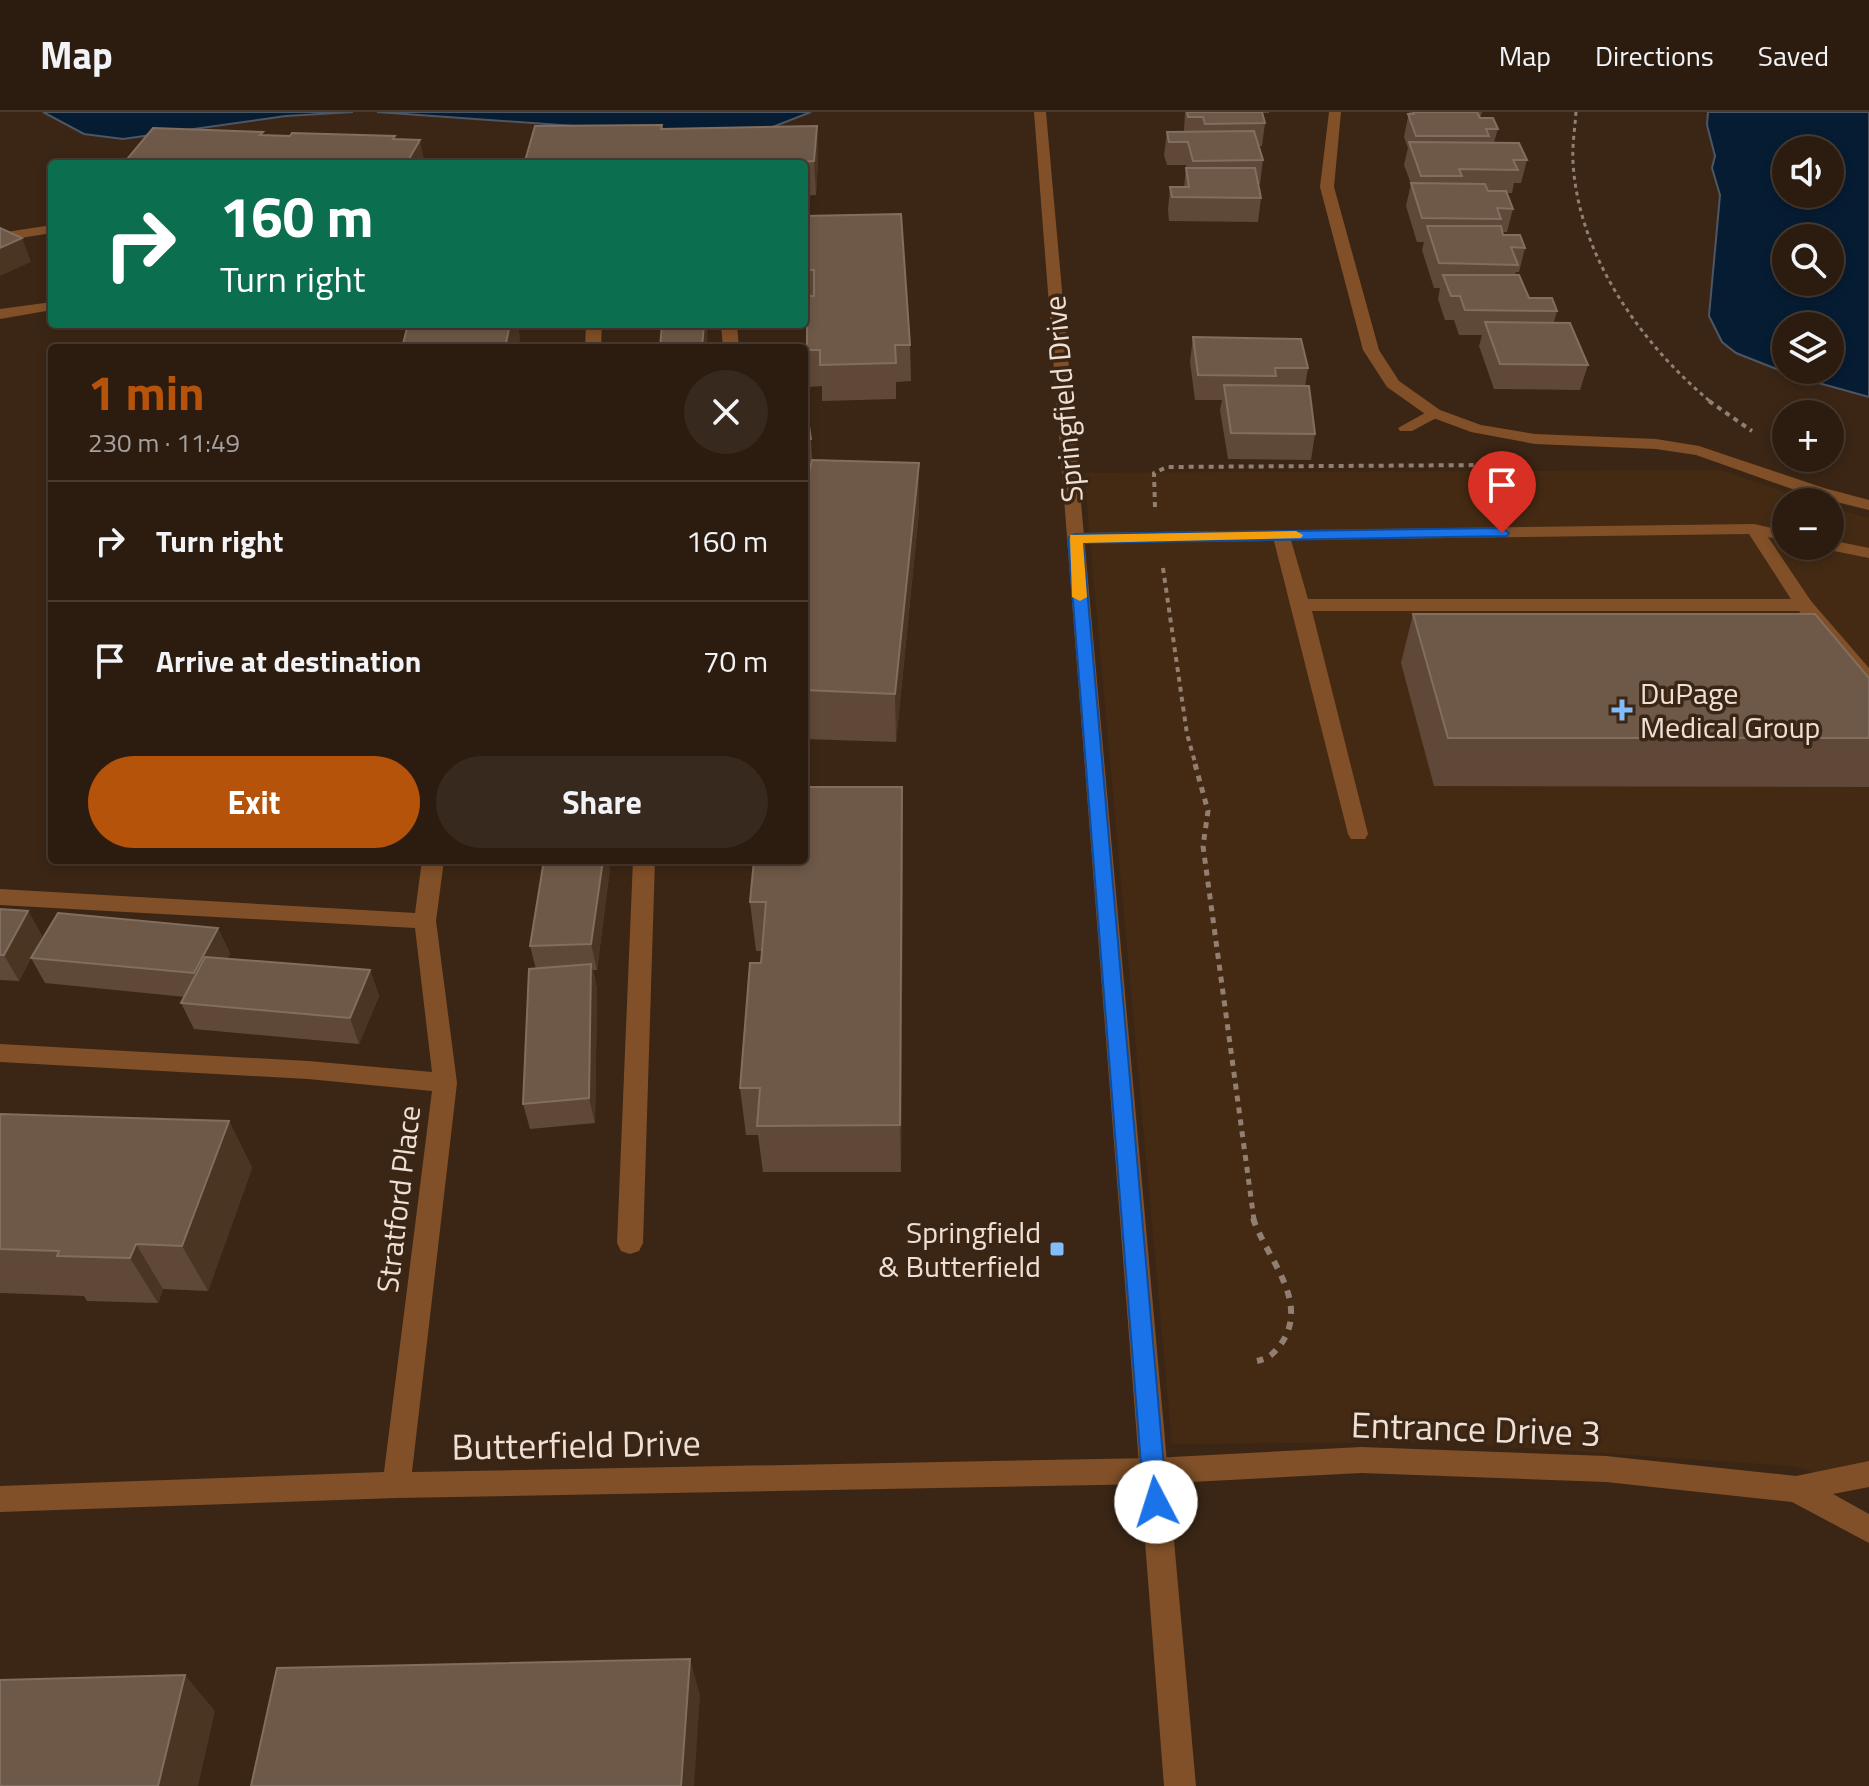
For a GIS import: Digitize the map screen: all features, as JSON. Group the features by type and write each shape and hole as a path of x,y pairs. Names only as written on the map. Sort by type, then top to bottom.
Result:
{"street":[{"name":"Springfield Drive","path":"1040,112 1180,1786"},
{"path":"1335,112 1327,187 1371,350 1393,384 1434,413 1477,429 1535,439 1656,444 1699,451 1818,492 1869,505"},
{"path":"0,240 11,235 48,230"},
{"path":"0,314 48,307"},
{"path":"1406,428 1434,413"},
{"path":"1075,538 1754,529 1772,533"},
{"path":"1754,529 1804,605 1869,680"},
{"path":"1281,536 1358,834"},
{"path":"1844,548 1869,553"},
{"path":"1301,605 1804,605"},
{"name":"Stratford Place","path":"396,1485 445,1083 425,921 432,864"},
{"path":"630,1243 644,864"},
{"path":"0,897 425,921"},
{"path":"0,1053 308,1070 445,1083"},
{"name":"Entrance Drive 3","path":"1153,1471 1361,1460 1606,1469 1796,1489 1869,1474"},
{"name":"Butterfield Drive","path":"0,1499 396,1485 1153,1471"},
{"name":"Entrance Drive 3","path":"1796,1489 1869,1529"}],"path":[{"path":"1576,112 1573,166 1585,220 1607,274 1638,326 1672,369 1700,398 1762,435"},
{"path":"1155,520 1154,473 1167,467 1490,467 1501,433"},
{"path":"1162,557 1187,734 1208,811 1203,846 1252,1214 1256,1232 1283,1279 1291,1310 1288,1331 1270,1358 1257,1361"}],"shaded area":[{"path":"1721,470 1772,488 1772,560 1844,560 1844,511 1869,518 1869,1488 1792,1466 1438,1442 1172,1444 1084,473"}],"water":[{"path":"43,112 353,112 286,116 123,139 84,134"},
{"path":"377,112 811,112 770,128 658,132"},
{"path":"1708,112 1869,112 1869,397 1822,384 1844,384 1844,312 1772,312 1772,367 1736,353 1722,342 1709,316 1720,195 1712,168 1715,156 1707,125"}],"building":[{"path":"1187,112 1262,112 1265,123 1205,124 1203,117 1188,117"},
{"path":"1477,112 1480,118 1493,118 1498,129 1486,129 1489,136 1416,136 1408,114"},
{"path":"662,125 661,129 817,126 814,161 808,161 525,160 535,126"},
{"path":"153,128 263,132 260,135 290,136 292,133 395,136 393,139 420,140 408,160 126,160"},
{"path":"1254,131 1263,160 1193,161 1188,142 1169,142 1167,132"},
{"path":"1409,142 1519,143 1527,160 1513,160 1518,170 1459,169 1462,176 1421,176"},
{"path":"1186,168 1255,168 1261,198 1172,197 1170,187 1189,187"},
{"path":"1411,183 1485,184 1488,191 1506,191 1513,209 1497,208 1501,219 1422,218"},
{"path":"901,214 910,345 895,345 896,363 820,365 820,350 808,350 808,296 814,296 814,270 808,270 808,216"},
{"path":"1427,226 1501,226 1503,235 1520,235 1525,248 1511,247 1518,265 1439,263"},
{"path":"0,228 22,238 0,248"},
{"path":"1443,275 1519,275 1529,298 1552,298 1557,311 1465,310 1460,296 1451,296"},
{"path":"1485,322 1570,323 1588,365 1500,364"},
{"path":"407,328 509,328 506,344 403,344"},
{"path":"662,328 704,328 702,344 660,344"},
{"path":"1193,337 1301,339 1308,368 1275,368 1276,376 1198,375"},
{"path":"1224,385 1309,386 1315,434 1231,433"},
{"path":"812,460 919,463 895,694 808,690 808,479"},
{"path":"1413,614 1815,614 1869,678 1869,738 1448,738"},
{"path":"808,787 902,787 900,1125 757,1126 760,1088 740,1088 750,963 761,963 766,902 750,902 754,864 808,864"},
{"path":"543,864 602,864 591,944 530,946"},
{"path":"0,909 28,911 4,955 0,955"},
{"path":"58,913 218,928 194,973 31,958"},
{"path":"205,957 370,970 350,1018 181,1003"},
{"path":"591,964 589,1098 523,1104 529,969"},
{"path":"0,1114 229,1121 182,1246 136,1244 130,1258 57,1256 59,1251 0,1249"},
{"path":"690,1659 681,1786 251,1786 277,1668"},
{"path":"185,1675 158,1786 0,1786 0,1680"}],"slow traffic":[{"path":"1080,597 1075,538 1296,535"}],"place":[{"name":"DuPage Medical Group","path":"1622,710"},
{"name":"Springfield & Butterfield","path":"1057,1249"}],"route":[{"path":"1156,1502 1075,538 1502,533"}]}
